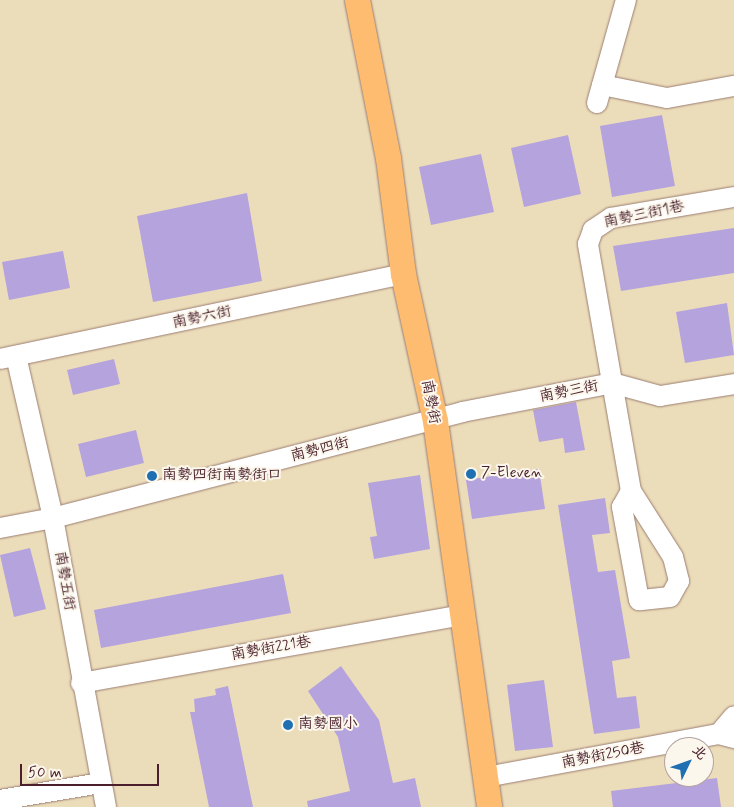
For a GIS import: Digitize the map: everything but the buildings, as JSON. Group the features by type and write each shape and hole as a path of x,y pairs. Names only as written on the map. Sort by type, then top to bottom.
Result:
{"main road":[{"name":"南勢街","path":"357,0 388,158 404,274 435,421 489,807"}],"street":[{"path":"626,0 599,94 666,98 734,86"},
{"name":"南勢三街1巷","path":"631,491 588,244 592,230 611,218 734,197"},
{"name":"南勢六街","path":"8,358 404,274"},
{"name":"南勢五街","path":"8,358 53,518 81,683 106,807"},
{"name":"南勢三街","path":"435,421 612,384 660,396 734,384"},
{"name":"南勢四街","path":"0,528 53,518 435,421"},
{"path":"631,491 673,557 679,581 670,597 639,600 622,507 631,491"},
{"name":"南勢街221巷","path":"81,683 462,614"},
{"path":"727,736 734,716"},
{"name":"南勢街250巷","path":"486,777 727,736"},
{"path":"0,800 101,783"}],"place":[{"name":"7-Eleven","path":"471,474"},
{"name":"南勢四街南勢街口","path":"152,476"},
{"name":"南勢國小","path":"288,725"}]}
